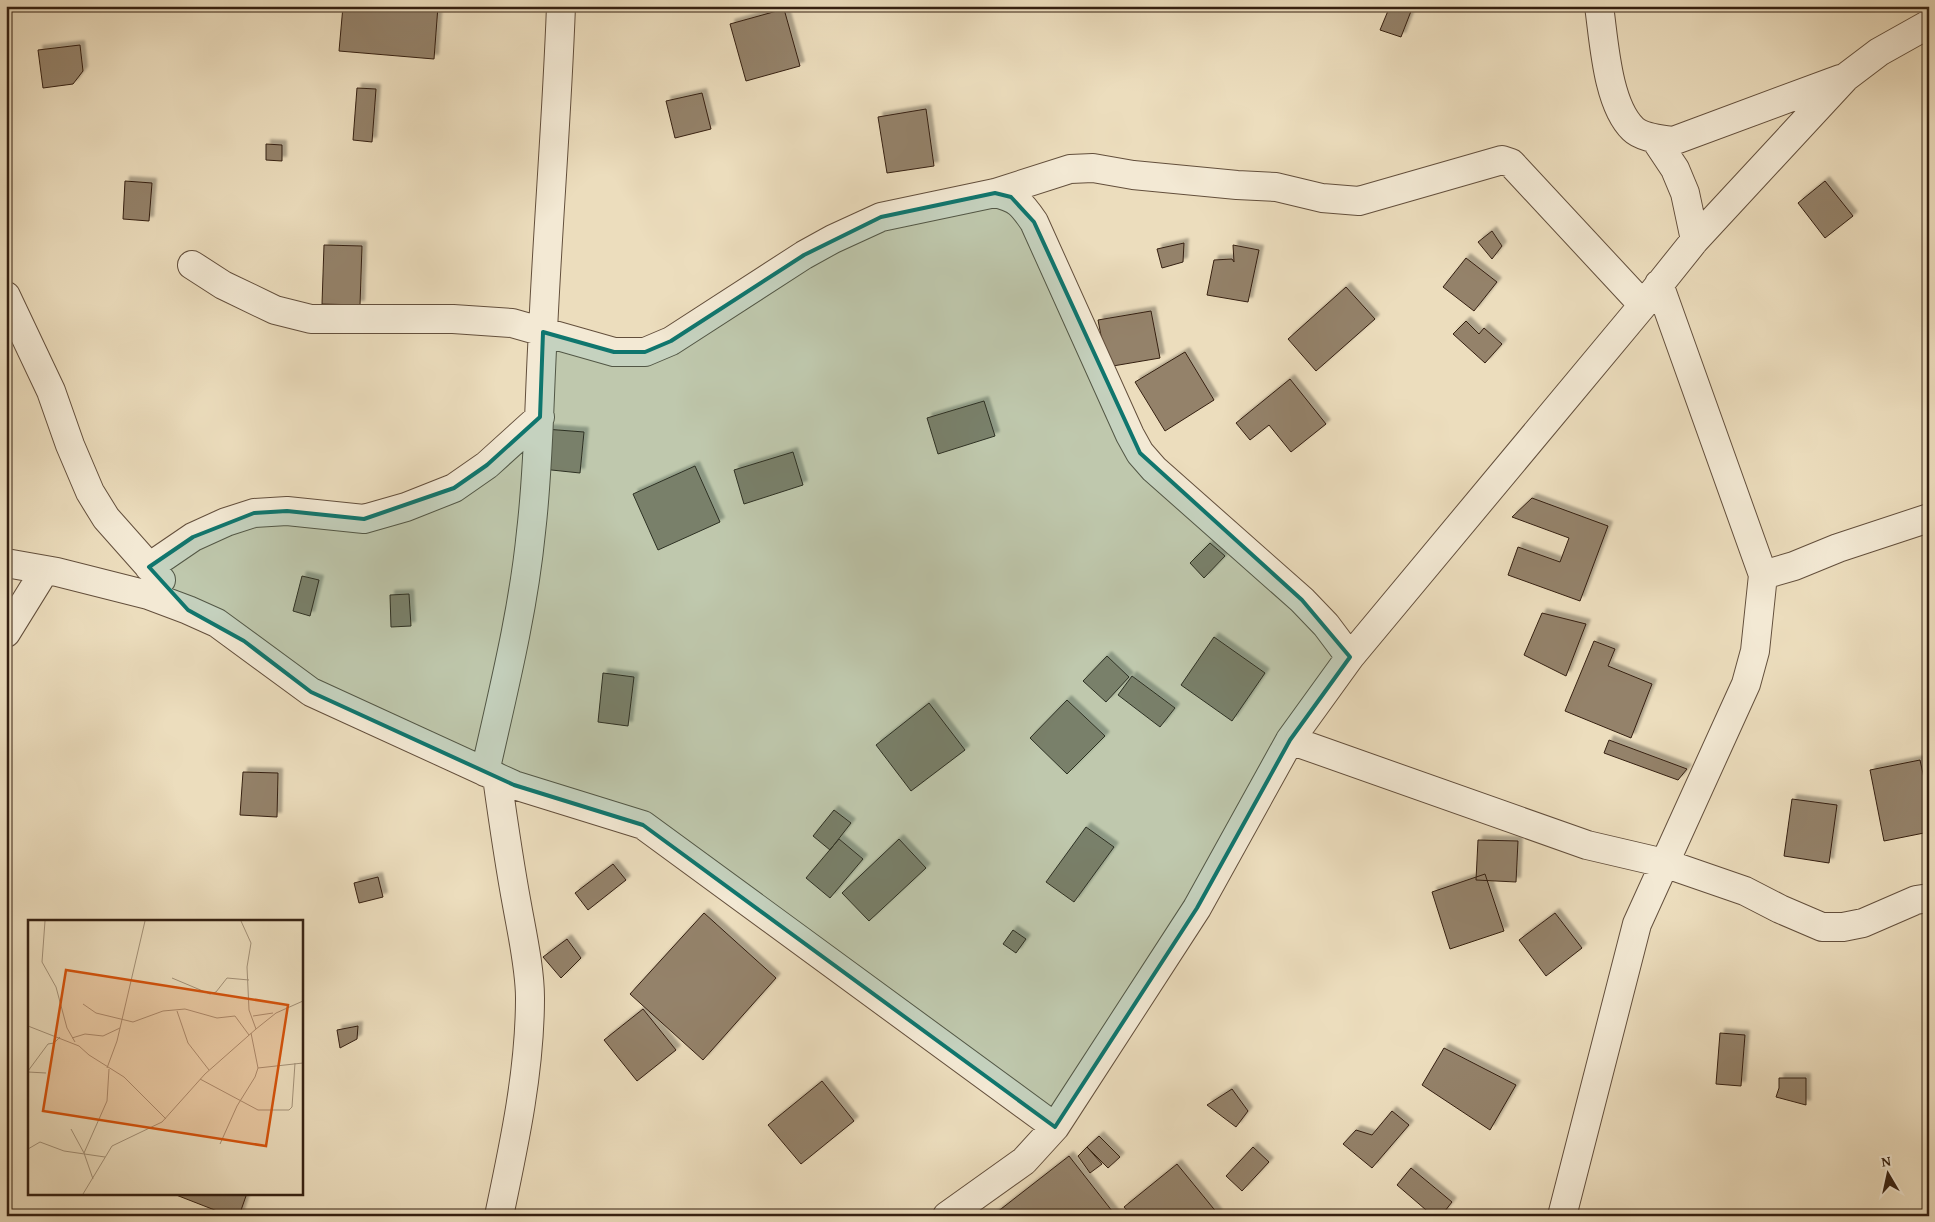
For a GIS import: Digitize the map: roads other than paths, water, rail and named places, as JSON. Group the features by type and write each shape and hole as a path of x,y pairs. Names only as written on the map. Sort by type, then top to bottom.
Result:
{"street":[{"path":"498,1216 511,1158 527,1057 530,997 507,848 491,774 531,533 540,417 561,6"},
{"path":"1599,6 1613,92 1622,114 1634,130 1655,139 1673,141 1846,77"},
{"path":"948,1216 1024,1162 1055,1128 1197,908 1290,740 1350,658 1695,240 1846,77 1879,52 1929,24"},
{"path":"1655,139 1676,169 1686,193 1695,240"},
{"path":"192,265 223,285 275,310 311,319 453,319 512,323 614,352 644,352 671,341 804,255 833,239 881,217 995,193 1070,169 1093,168 1143,176 1237,185 1276,186 1322,198 1359,200 1502,160 1511,163 1651,295 1763,575 1756,650 1746,684 1637,924 1562,1216"},
{"path":"995,193 1011,197 1022,206 1034,222 1130,435 1140,453 1154,469 1302,600 1326,625 1350,658"},
{"path":"6,296 51,391 70,445 90,492 106,518 188,610"},
{"path":"149,567 193,537 226,522 254,513 287,511 364,519 406,507 454,488 487,465 540,417"},
{"path":"1763,575 1794,566 1838,548 1929,518"},
{"path":"6,563 45,570 148,595 188,610 217,623 311,692 514,785 643,825 1055,1128"},
{"path":"6,633 45,570"},
{"path":"1290,740 1578,842 1664,863 1745,891 1822,927 1842,927 1863,923 1916,900 1929,898"}]}
